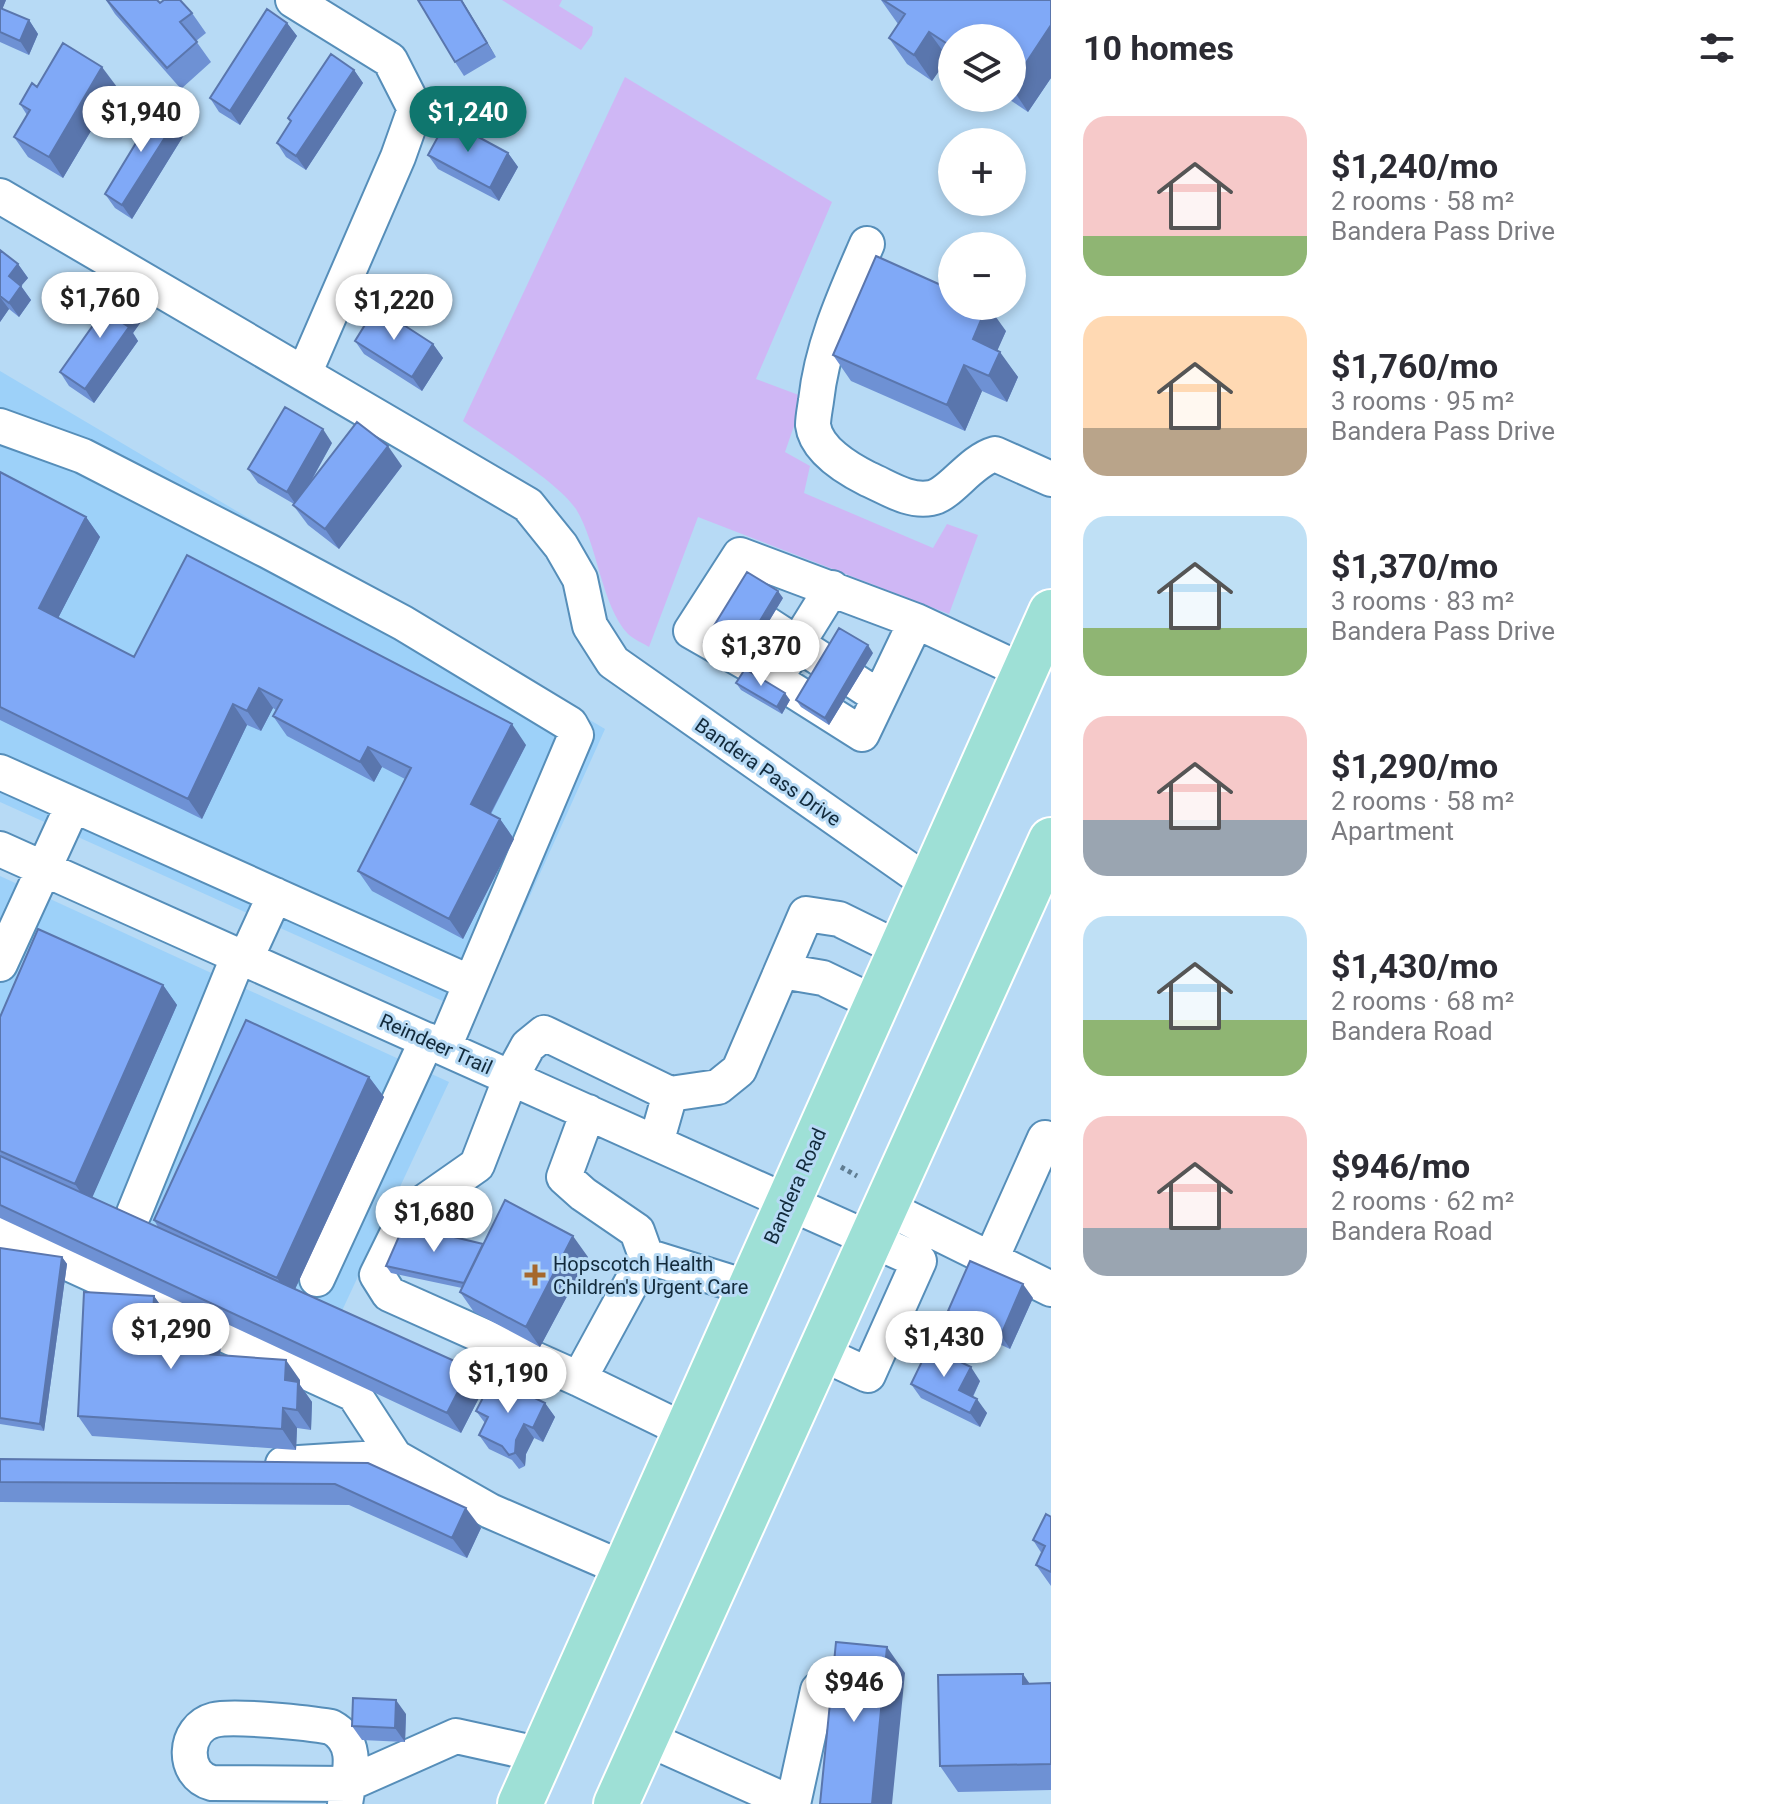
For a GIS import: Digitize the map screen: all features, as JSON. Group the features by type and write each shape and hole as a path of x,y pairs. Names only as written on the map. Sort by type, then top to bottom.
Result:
{"main road":[{"name":"Bandera Road","path":"520,1804 1051,612"},
{"path":"616,1804 1048,854"}],"street":[{"path":"293,0 390,60 415,109 398,157 304,374"},
{"name":"Bandera Pass Drive","path":"0,196 528,505 561,546 580,579 590,626 613,662 931,885"},
{"path":"867,244 839,308 818,384 813,427 823,446 849,470 912,499 935,498 981,458 995,454 1051,479"},
{"path":"0,426 83,456 403,623 570,724 576,735 471,983 436,1044 317,1279"},
{"path":"881,694 792,653 691,631 740,555 916,621 1025,672"},
{"path":"792,653 832,588"},
{"path":"715,594 792,653 862,734 916,621"},
{"path":"0,772 471,983"},
{"path":"0,964 73,805"},
{"name":"Reindeer Trail","path":"0,849 787,1201 880,1223 926,1246 991,1259 1051,1289"},
{"path":"134,1213 243,957 275,895"},
{"path":"686,1431 579,1379 389,1294 377,1275 407,1214 477,1165 511,1077 528,1046 544,1033 670,1094 718,1087 739,1070 806,914 839,919 902,950"},
{"path":"782,971 823,978 877,1004"},
{"path":"656,1143 670,1094"},
{"path":"579,1379 646,1256 637,1231 564,1177 588,1112"},
{"path":"991,1259 1045,1138"},
{"path":"0,1232 354,1394 395,1457 490,1511 624,1569"},
{"path":"821,1353 868,1375 926,1246"},
{"path":"646,1256 749,1288"},
{"path":"255,1463 303,1464 395,1457"},
{"path":"646,1738 793,1804 818,1690"},
{"path":"346,1794 456,1736 542,1755"}],"path":[{"path":"840,1167 857,1176"}],"shaded area":[{"path":"502,0 562,0 559,6 593,27 592,35 581,50"},
{"path":"625,77 832,202 756,379 804,397 785,452 810,466 804,493 933,548 947,524 978,535 949,614 698,517 649,647 630,636 619,622 605,591 590,540 576,509 567,498 540,475 463,421"},
{"path":"0,371 605,729 476,1016 0,802"},
{"path":"0,876 449,1082 340,1315 0,1165"}],"building":[{"path":"107,0 157,0 160,3 180,0 192,13 180,22 197,42 167,68"},
{"path":"418,0 461,0 487,43 455,62"},
{"path":"883,0 1051,0 1051,25 1026,63 1026,24 938,24 938,38 929,32 914,55 889,38 905,14"},
{"path":"0,8 29,20 20,41 0,32"},
{"path":"267,9 287,23 230,111 210,98"},
{"path":"63,43 102,67 49,157 14,137 30,110 20,104 32,83 37,87"},
{"path":"331,54 354,70 296,156 277,143 291,121 288,118"},
{"path":"159,105 178,117 122,205 105,194"},
{"path":"447,120 508,153 490,188 428,155"},
{"path":"0,250 18,264 9,276 21,286 9,303 0,296"},
{"path":"876,256 938,284 938,320 981,320 973,339 1000,352 989,376 964,365 947,405 833,355"},
{"path":"121,286 138,298 121,322 129,327 85,389 60,372"},
{"path":"376,307 433,344 412,377 355,341"},
{"path":"285,407 323,429 287,492 248,469"},
{"path":"357,422 388,446 325,529 293,505"},
{"path":"0,472 86,517 39,608 134,657 187,555 512,724 471,804 500,819 449,919 358,871 411,768 368,747 360,762 273,716 282,700 259,688 247,711 233,704 188,799 0,707"},
{"path":"747,572 778,591 735,662 704,642"},
{"path":"839,628 868,645 825,718 796,700"},
{"path":"745,669 785,693 777,707 736,683"},
{"path":"38,929 163,985 75,1184 0,1151 0,1017"},
{"path":"246,1020 369,1077 277,1278 154,1220"},
{"path":"0,1156 470,1368 447,1413 0,1205"},
{"name":"Hopscotch Health Children's Urgent Care","path":"505,1200 573,1236 526,1327 460,1292"},
{"path":"404,1225 483,1244 464,1283 386,1266"},
{"path":"0,1248 62,1257 40,1424 0,1418"},
{"path":"970,1261 1023,1284 1001,1335 948,1311"},
{"path":"84,1292 154,1296 153,1317 206,1320 205,1354 286,1360 285,1380 298,1382 297,1410 283,1408 282,1429 78,1416"},
{"path":"929,1347 971,1367 959,1390 977,1399 970,1413 911,1384"},
{"path":"502,1382 545,1403 533,1428 524,1424 516,1440 515,1453 509,1455 502,1446 479,1435 488,1417 476,1411 490,1384 499,1389"},
{"path":"0,1459 368,1463 466,1508 452,1538 335,1484 0,1482"},
{"path":"1046,1514 1051,1517 1051,1572 1036,1565 1045,1546 1033,1540"},
{"path":"836,1642 887,1647 872,1804 820,1804"},
{"path":"1023,1674 1023,1684 1051,1683 1051,1764 940,1766 938,1675"},
{"path":"353,1698 396,1700 395,1728 352,1726"}],"place":[{"name":"Hopscotch Health Children's Urgent Care","path":"535,1275"}]}
